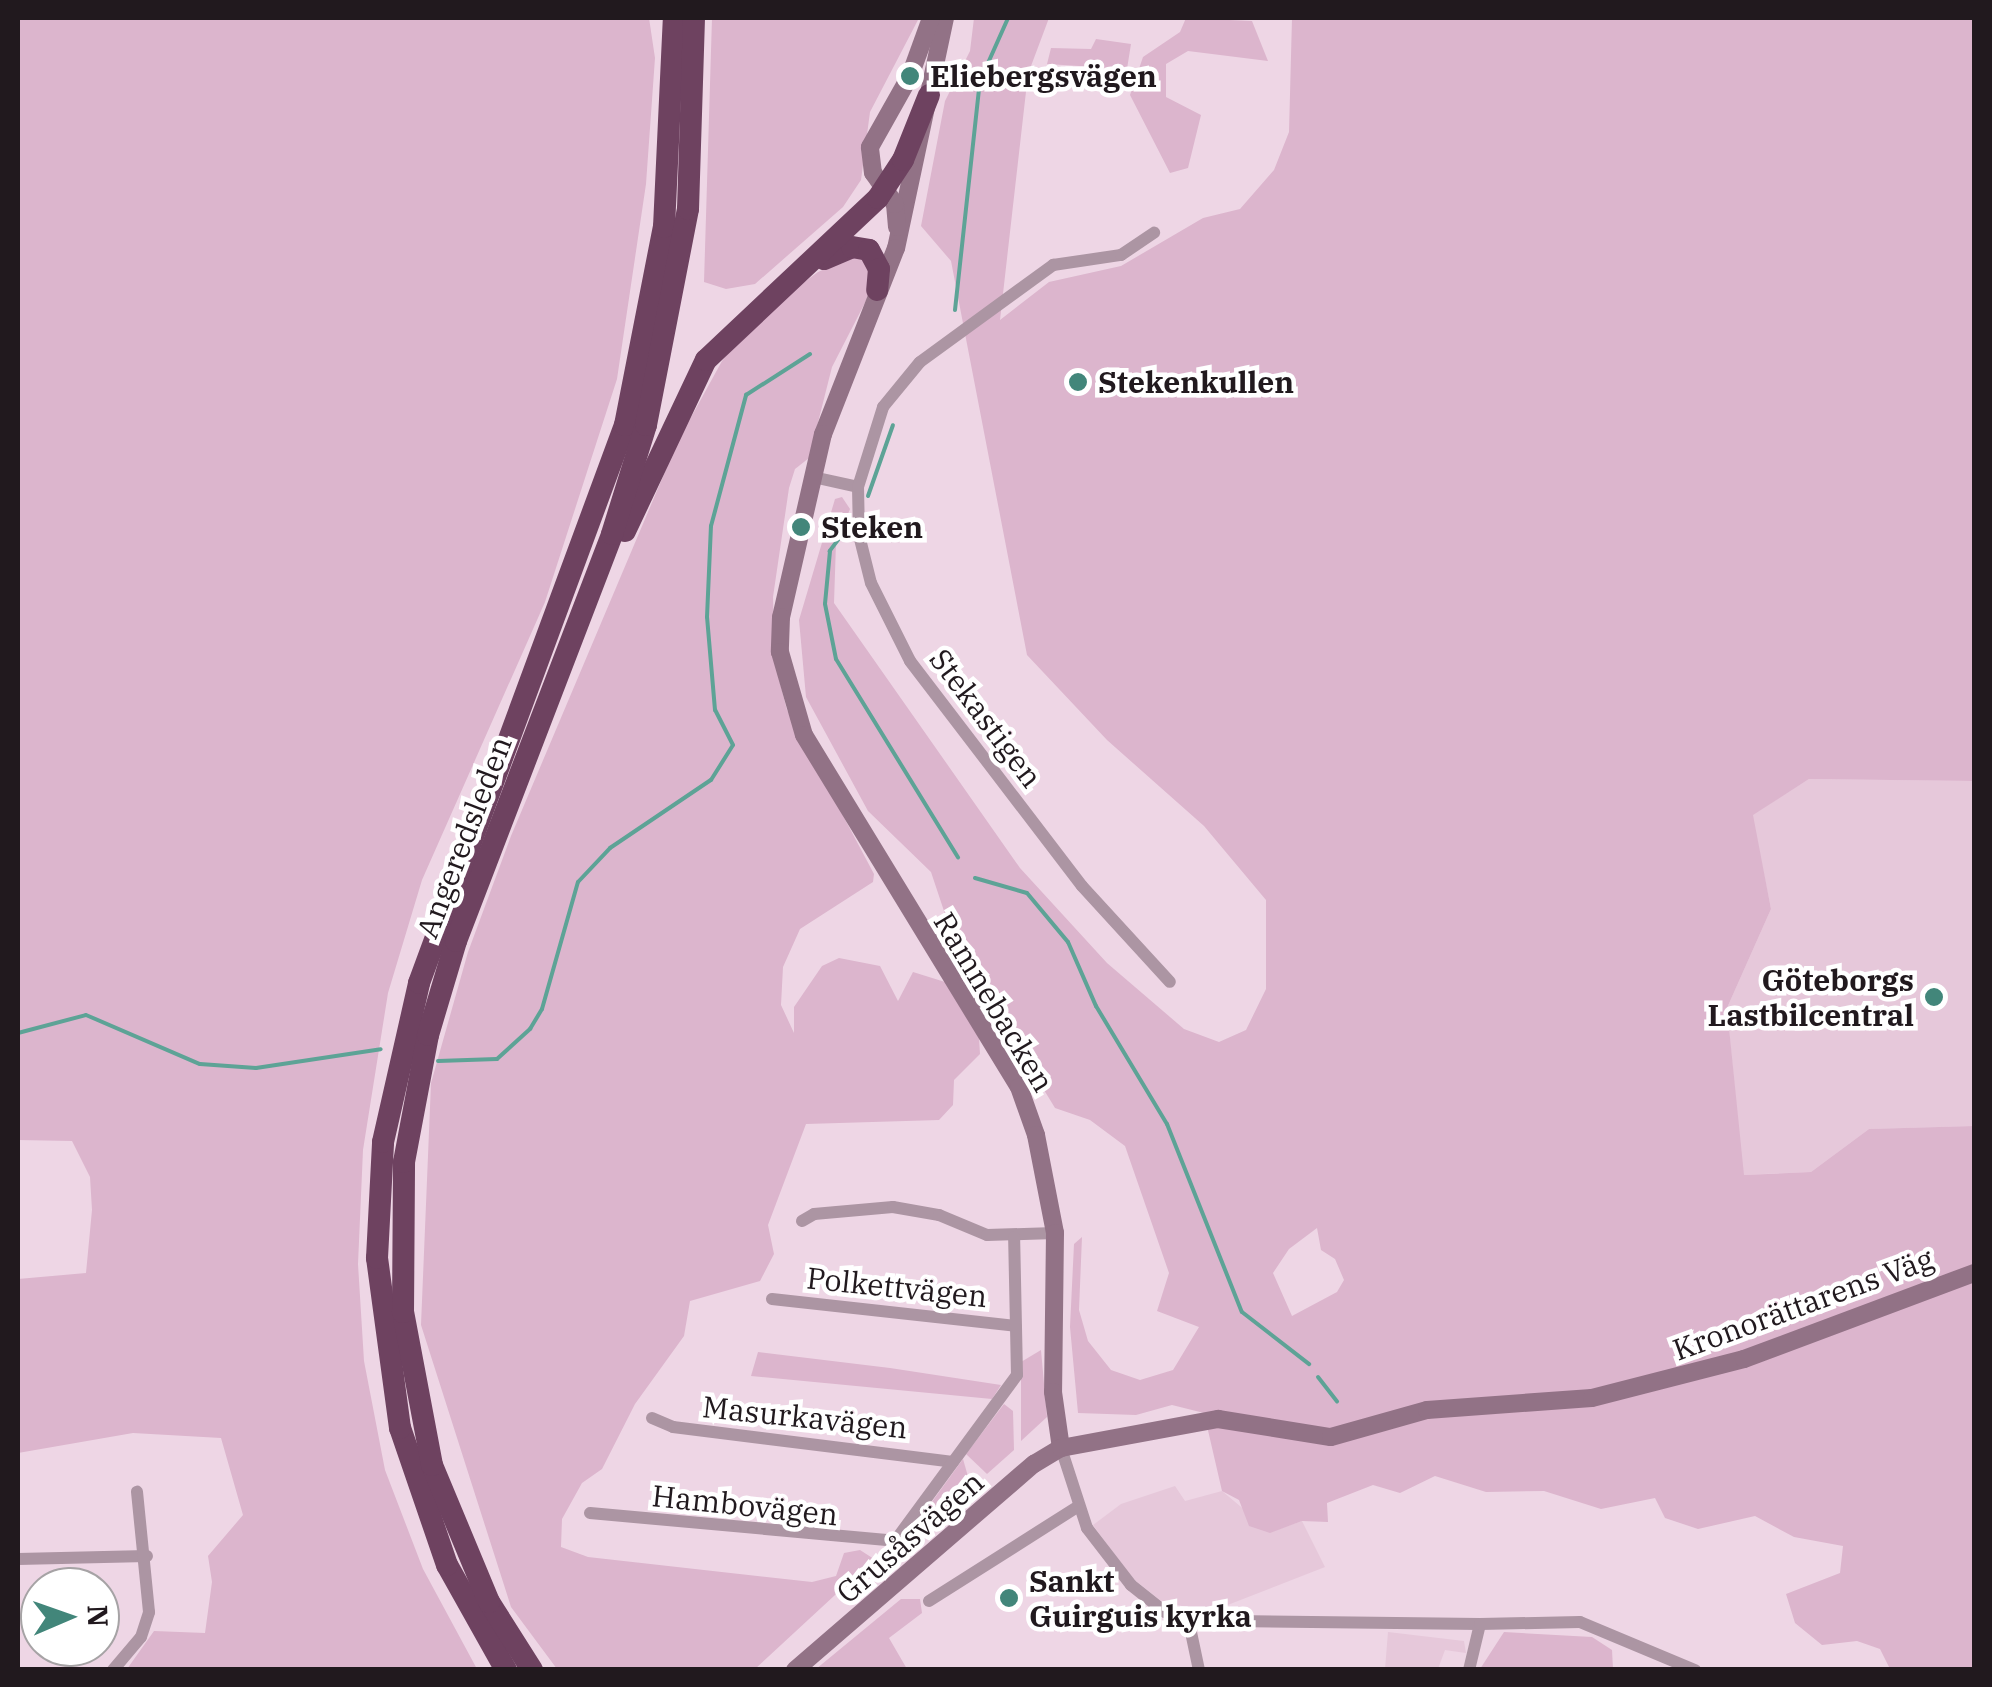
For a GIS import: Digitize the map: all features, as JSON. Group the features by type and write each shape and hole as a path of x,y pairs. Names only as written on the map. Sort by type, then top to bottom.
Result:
{"highway":[{"name":"Angeredsleden","path":"506,1670 447,1565 400,1428 377,1258 384,1142 404,1036 428,957 625,426 664,228 675,54 672,18"},
{"name":"Angeredsleden","path":"532,1670 489,1602 432,1465 410,1367 401,1218 404,1162 435,1006 481,868 576,630 638,453 671,320 693,149 694,18"},
{"path":"576,630 706,360 886,188 929,95"},
{"path":"790,279 842,250 863,247 877,260 877,290"}],"street":[{"name":"Ramnebacken","path":"896,248 897,210 870,165 870,147 910,76 931,18"},
{"name":"Ramnebacken","path":"945,18 896,248 836,388 814,477 781,617 786,689 836,794 1019,1087 1048,1184 1056,1233 1053,1392 1061,1448 1077,1507 1108,1559 1143,1597 1188,1618 1480,1624 1580,1622 1695,1670"},
{"path":"814,477 858,487 883,407 920,362 1053,264 1121,255 1154,232"},
{"name":"Stekastigen","path":"858,487 859,534 871,584 910,662 1082,886 1170,982"},
{"path":"802,1221 814,1214 893,1206 1014,1237 1056,1233"},
{"path":"953,1462 1012,1387 1016,1326 1014,1237"},
{"name":"Kronorättarens Väg","path":"1061,1448 1218,1419 1330,1437 1427,1410 1592,1398 1744,1359 1974,1273"},
{"name":"Polkettvägen","path":"772,1299 1016,1326"},
{"name":"Masurkavägen","path":"652,1418 673,1427 953,1462"},
{"name":"Grusåsvägen","path":"795,1670 1034,1464 1061,1448"},
{"name":"Hambovägen","path":"590,1514 895,1542 953,1462"},
{"path":"113,1670 145,1627 147,1556 137,1492"},
{"path":"929,1600 1077,1507"},
{"path":"18,1559 147,1556"},
{"path":"1188,1618 1198,1670"},
{"path":"1469,1670 1480,1624"}],"shaded area":[{"path":"18,18 649,18 655,58 646,184 617,379 545,602 422,880 388,993 363,1150 358,1264 364,1361 385,1470 423,1569 477,1669 127,1669 154,1631 205,1633 212,1582 208,1556 243,1515 221,1438 133,1433 18,1453 18,1279 86,1273 92,1210 90,1177 72,1141 18,1140"},
{"path":"712,18 919,18 870,112 861,180 843,207 755,284 726,289 704,282"},
{"path":"974,18 1049,18 1028,74 1000,320 1049,282 1121,266 1203,218 1240,209 1274,170 1289,132 1292,18 1974,18 1974,781 1809,779 1753,815 1771,909 1727,1008 1744,1175 1811,1172 1869,1129 1974,1126 1974,1669 1890,1669 1880,1649 1857,1641 1822,1645 1795,1623 1786,1594 1840,1573 1843,1546 1794,1537 1755,1516 1698,1529 1665,1518 1655,1498 1601,1509 1544,1491 1486,1492 1435,1476 1400,1493 1373,1485 1327,1503 1328,1522 1302,1521 1270,1533 1249,1526 1239,1500 1222,1491 1204,1413 1172,1405 1136,1415 1078,1413 1070,1327 1074,1244 1082,1237 1079,1310 1088,1341 1111,1370 1140,1380 1173,1370 1199,1327 1157,1311 1169,1273 1125,1146 1090,1120 1055,1108 955,944 931,872 868,811 806,697 799,620 835,499 842,497 850,509 836,543 834,603 1020,868 1107,963 1184,1029 1219,1042 1246,1030 1266,989 1266,900 1204,826 1107,740 1027,655 951,261 921,226 945,101 970,51","holes":["1317,1228 1321,1250 1335,1259 1344,1280 1337,1292 1292,1316 1273,1273 1289,1249"]},
{"path":"1186,18 1252,21 1268,61 1188,51 1166,64 1166,97 1201,115 1188,168 1170,173 1130,95 1143,57 1180,32"},
{"path":"1096,39 1131,44 1127,69 1047,64 1051,48 1091,49"},
{"path":"857,255 872,268 870,293 832,367 809,458 795,469 773,597 775,664 787,710 874,874 873,882 800,929 783,967 781,1005 794,1033 794,1007 822,966 839,958 880,966 898,1001 913,972 945,982 979,1038 980,1054 954,1080 953,1105 939,1120 806,1124 768,1225 774,1254 760,1281 690,1301 684,1336 635,1404 602,1469 582,1483 562,1519 561,1547 588,1557 812,1582 836,1576 844,1553 860,1550 874,1559 755,1669 557,1669 511,1607 421,1325 431,1083 468,952 511,836 678,441 722,361 758,316 818,272"},
{"path":"1809,779 1974,781 1974,1126 1869,1129 1811,1172 1743,1175 1727,1008 1771,909 1752,815"},
{"path":"1041,1350 1047,1417 1021,1441 1021,1362"},
{"path":"758,1352 1001,1385 992,1399 751,1376"},
{"path":"1004,1404 1013,1411 1014,1450 987,1474 966,1454"},
{"path":"963,1459 971,1487 914,1535 913,1528"},
{"path":"1175,1486 1185,1501 1222,1491 1271,1532 1302,1521 1325,1567 1207,1613 1160,1600 1131,1577 1093,1525 1121,1504"},
{"path":"901,1599 920,1599 922,1613 889,1638 907,1669 816,1669"},
{"path":"1388,1632 1464,1641 1466,1653 1445,1650 1438,1669 1385,1669"},
{"path":"1504,1632 1592,1637 1612,1650 1613,1669 1480,1669"}],"waterway":[{"path":"955,310 980,81 1008,18"},
{"path":"438,1061 497,1059 530,1029 542,1009 578,882 610,848 711,780 733,745 715,710 707,617 711,526 746,395 810,354"},
{"path":"868,496 893,425"},
{"path":"853,520 830,551 825,604 836,659 958,857"},
{"path":"975,878 1027,893 1068,942 1096,1006 1167,1124 1242,1312 1309,1364"},
{"path":"18,1033 86,1015 200,1064 256,1068 381,1049"},
{"path":"1318,1377 1337,1401"}],"place":[{"name":"Eliebergsvägen","path":"910,76"},
{"name":"Stekenkullen","path":"1078,382"},
{"name":"Steken","path":"801,527"},
{"name":"Göteborgs Lastbilcentral","path":"1934,997"},
{"name":"Sankt Guirguis kyrka","path":"1009,1598"}]}
